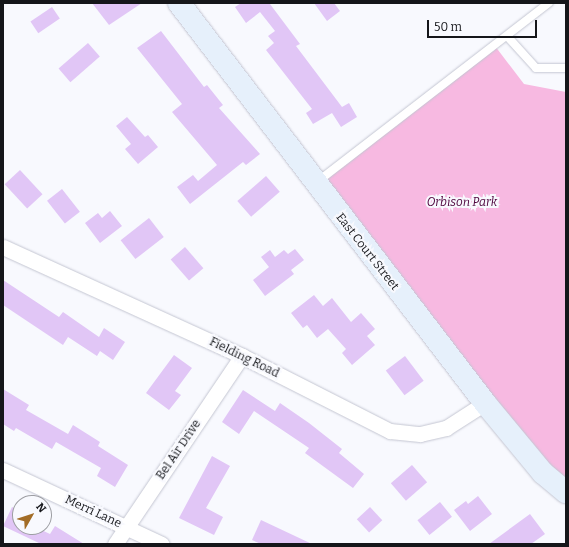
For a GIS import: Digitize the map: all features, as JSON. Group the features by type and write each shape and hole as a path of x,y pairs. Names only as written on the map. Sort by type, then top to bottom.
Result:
{"main road":[{"name":"East Court Street","path":"179,3 315,184 484,403 543,473 566,492"}],"street":[{"name":"Fielding Road","path":"3,247 242,356 390,431 420,434 446,428 484,403"},
{"name":"Bel Air Drive","path":"115,544 242,356"},
{"name":"Merri Lane","path":"3,470 162,544"}],"lane":[{"path":"315,184 549,3"},
{"path":"507,36 536,68 566,68"}],"green space":[{"name":"Orbison Park","path":"495,46 524,84 566,92 566,492 315,184"}],"building":[{"path":"92,3 142,3 109,25"},
{"path":"241,3 272,3 270,4 300,44 296,46 342,107 349,103 357,117 341,127 332,113 313,124 306,113 312,109 266,50 274,43 268,36 275,31 260,12 246,23 235,7"},
{"path":"314,3 334,3 340,11 327,21"},
{"path":"52,7 60,19 38,33 30,22"},
{"path":"161,31 204,87 207,85 223,105 219,108 260,154 246,165 243,162 190,204 177,187 193,175 198,181 217,165 172,112 182,104 137,48"},
{"path":"88,43 100,57 70,82 59,69"},
{"path":"127,117 145,137 148,135 158,147 138,164 125,149 131,144 116,126"},
{"path":"20,170 43,194 27,208 5,184"},
{"path":"266,176 280,192 251,217 237,201"},
{"path":"62,189 80,212 65,224 47,201"},
{"path":"110,211 122,226 100,243 85,223 98,213 102,218"},
{"path":"149,218 164,237 135,259 121,240"},
{"path":"185,247 203,268 189,281 171,259"},
{"path":"295,249 304,260 291,270 294,274 265,296 253,280 269,267 261,257 270,250 275,257 284,250 288,254"},
{"path":"3,280 59,317 63,312 99,337 104,328 125,342 113,360 100,351 97,356 68,337 63,345 3,305"},
{"path":"314,295 323,306 332,298 351,322 361,313 375,329 367,336 375,345 352,365 342,353 346,349 328,329 317,338 307,325 303,328 291,313"},
{"path":"174,355 192,368 175,391 181,395 169,410 146,393"},
{"path":"405,356 424,381 404,395 386,370"},
{"path":"3,389 29,405 26,410 68,434 73,425 100,442 98,446 128,465 115,487 97,476 101,468 56,442 52,449 16,428 14,431 3,424"},
{"path":"243,390 275,411 280,403 309,423 342,449 339,453 364,474 353,488 305,453 309,448 254,411 239,434 222,422"},
{"path":"212,456 230,466 206,508 223,517 214,535 179,518"},
{"path":"412,465 427,482 406,501 391,483"},
{"path":"478,496 492,514 470,531 454,510 466,501 468,504"},
{"path":"440,502 452,517 429,535 417,520"},
{"path":"12,507 12,530 3,526"},
{"path":"370,507 382,520 369,532 357,519"},
{"path":"530,514 545,534 531,544 489,544"},
{"path":"261,520 312,544 261,544 252,540"},
{"path":"55,526 84,544 41,544 22,535 52,535 52,531"}]}
